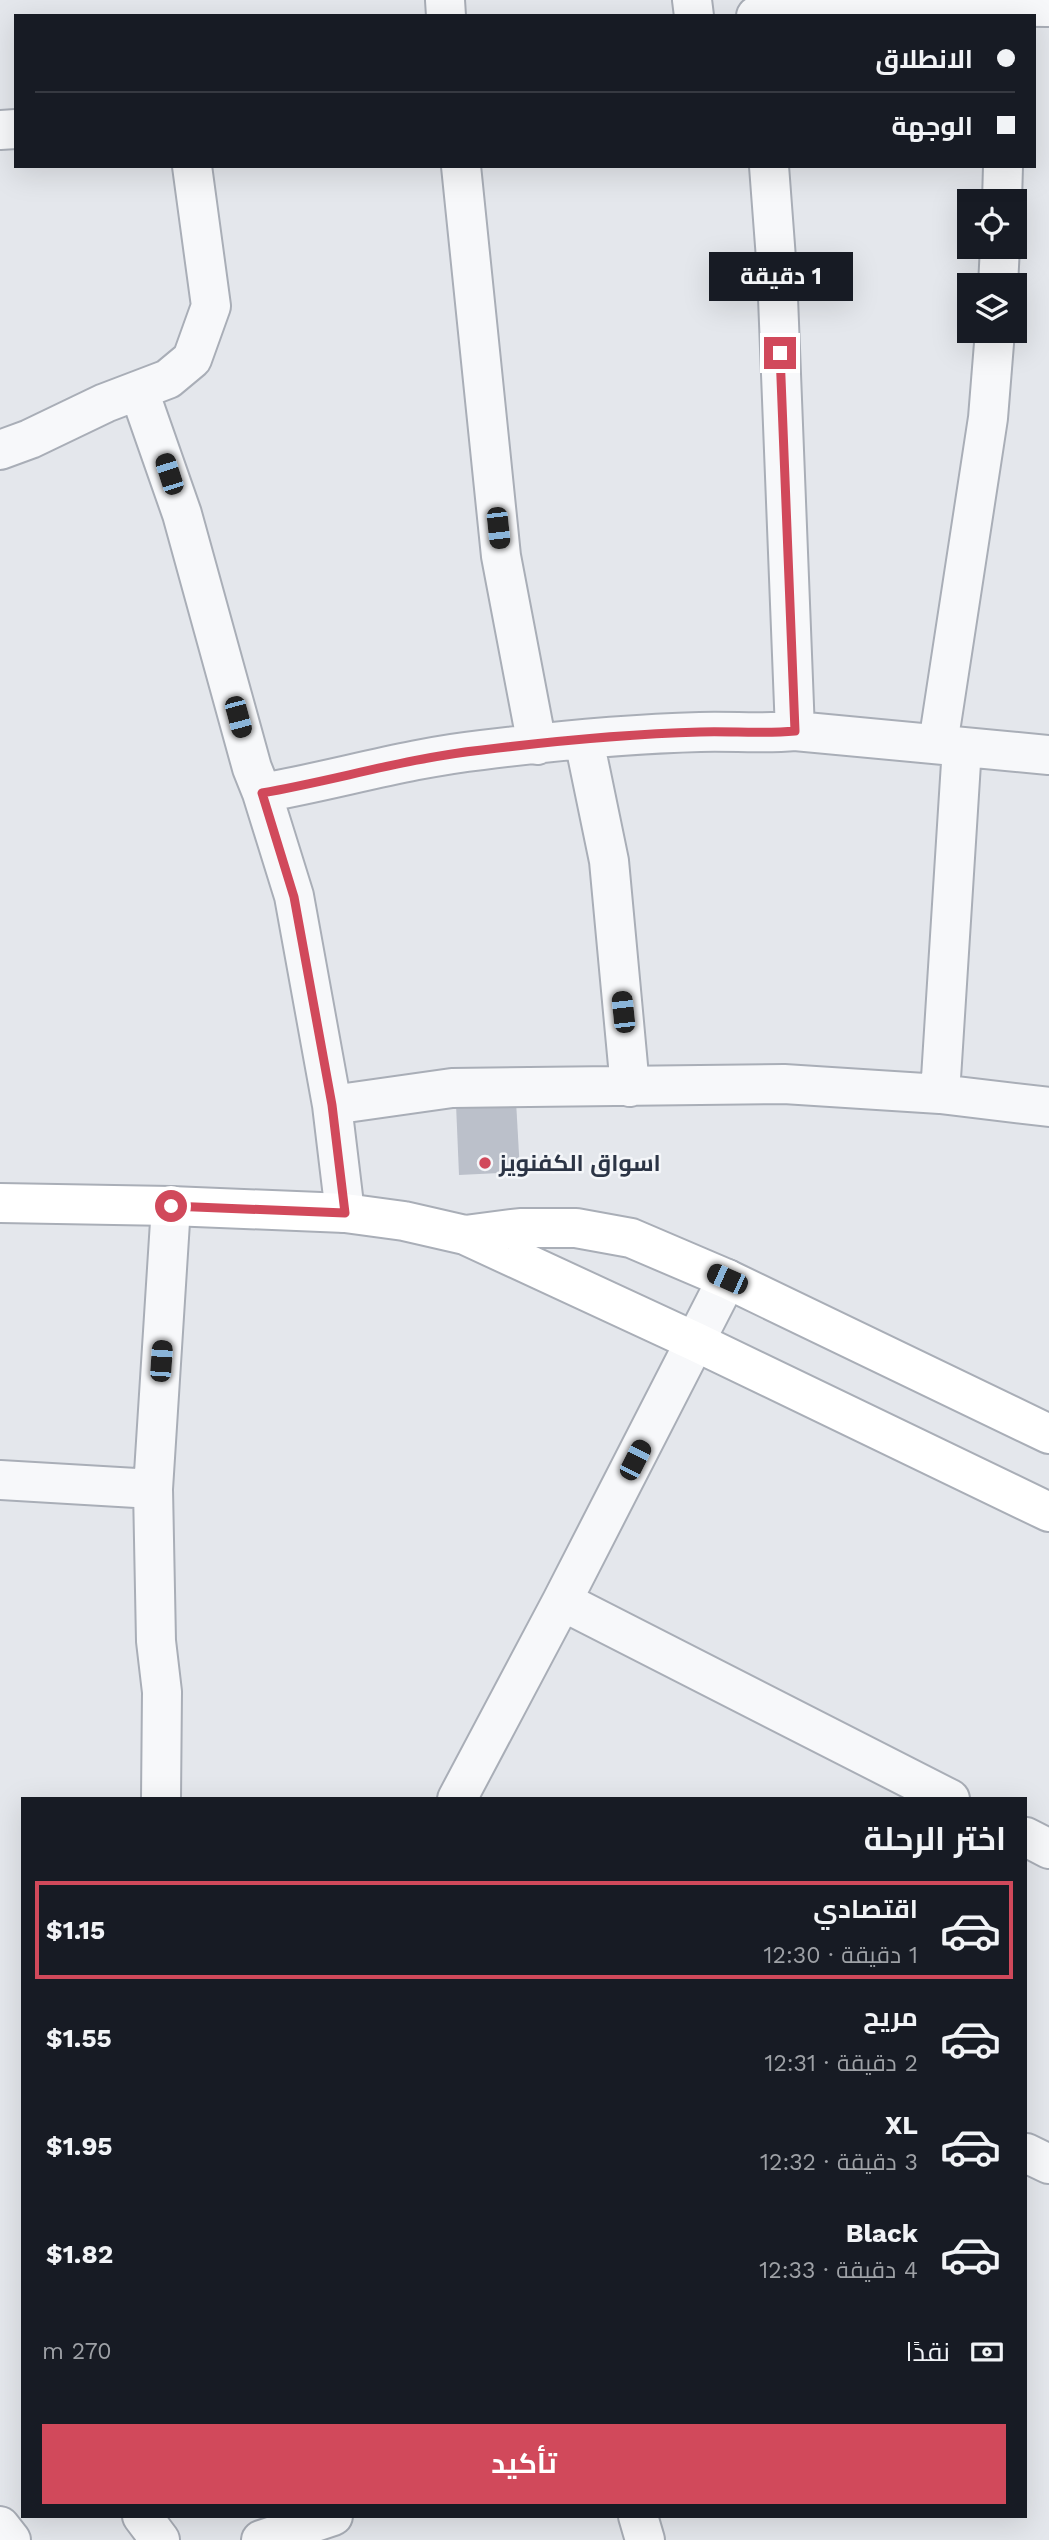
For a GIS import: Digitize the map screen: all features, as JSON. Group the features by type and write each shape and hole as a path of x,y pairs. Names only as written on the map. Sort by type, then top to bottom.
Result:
{"street":[{"path":"773,14 842,5 962,3 1010,12 1049,7"},
{"path":"0,450 30,439 105,403 169,379 192,359 211,306 192,168"},
{"path":"461,168 501,556 537,745"},
{"path":"769,168 777,272 795,731"},
{"path":"1002,189 1003,168"},
{"path":"940,1094 950,745 988,418 994,343"},
{"path":"139,391 182,514 252,768 294,897 332,1105 345,1213"},
{"path":"262,793 357,772 480,750 703,732 760,734 795,731 1049,755"},
{"path":"584,740 609,861 630,1087"},
{"path":"332,1105 452,1088 784,1084 940,1094 1049,1107"},
{"path":"0,1203 345,1213 404,1221 465,1235 696,1342 1049,1512"},
{"path":"161,1797 162,1692 156,1642 153,1489 171,1206"},
{"path":"465,1235 520,1228 576,1228 631,1238 727,1279 1049,1434"},
{"path":"458,1797 727,1279"},
{"path":"0,1480 153,1489"},
{"path":"562,1601 946,1797"},
{"path":"1027,1838 1049,1849"},
{"path":"144,2518 160,2540"},
{"path":"261,2540 325,2518"},
{"path":"639,2518 645,2540"},
{"path":"0,2526 11,2540"}],"building":[{"path":"516,1101 520,1172 459,1175 456,1104"}],"place":[{"name":"اسواق الكفنويز","path":"485,1163"}],"route":[{"path":"171,1206 345,1213 332,1105 294,897 262,793 357,772 480,750 651,734 760,734 795,731 780,353"}]}
